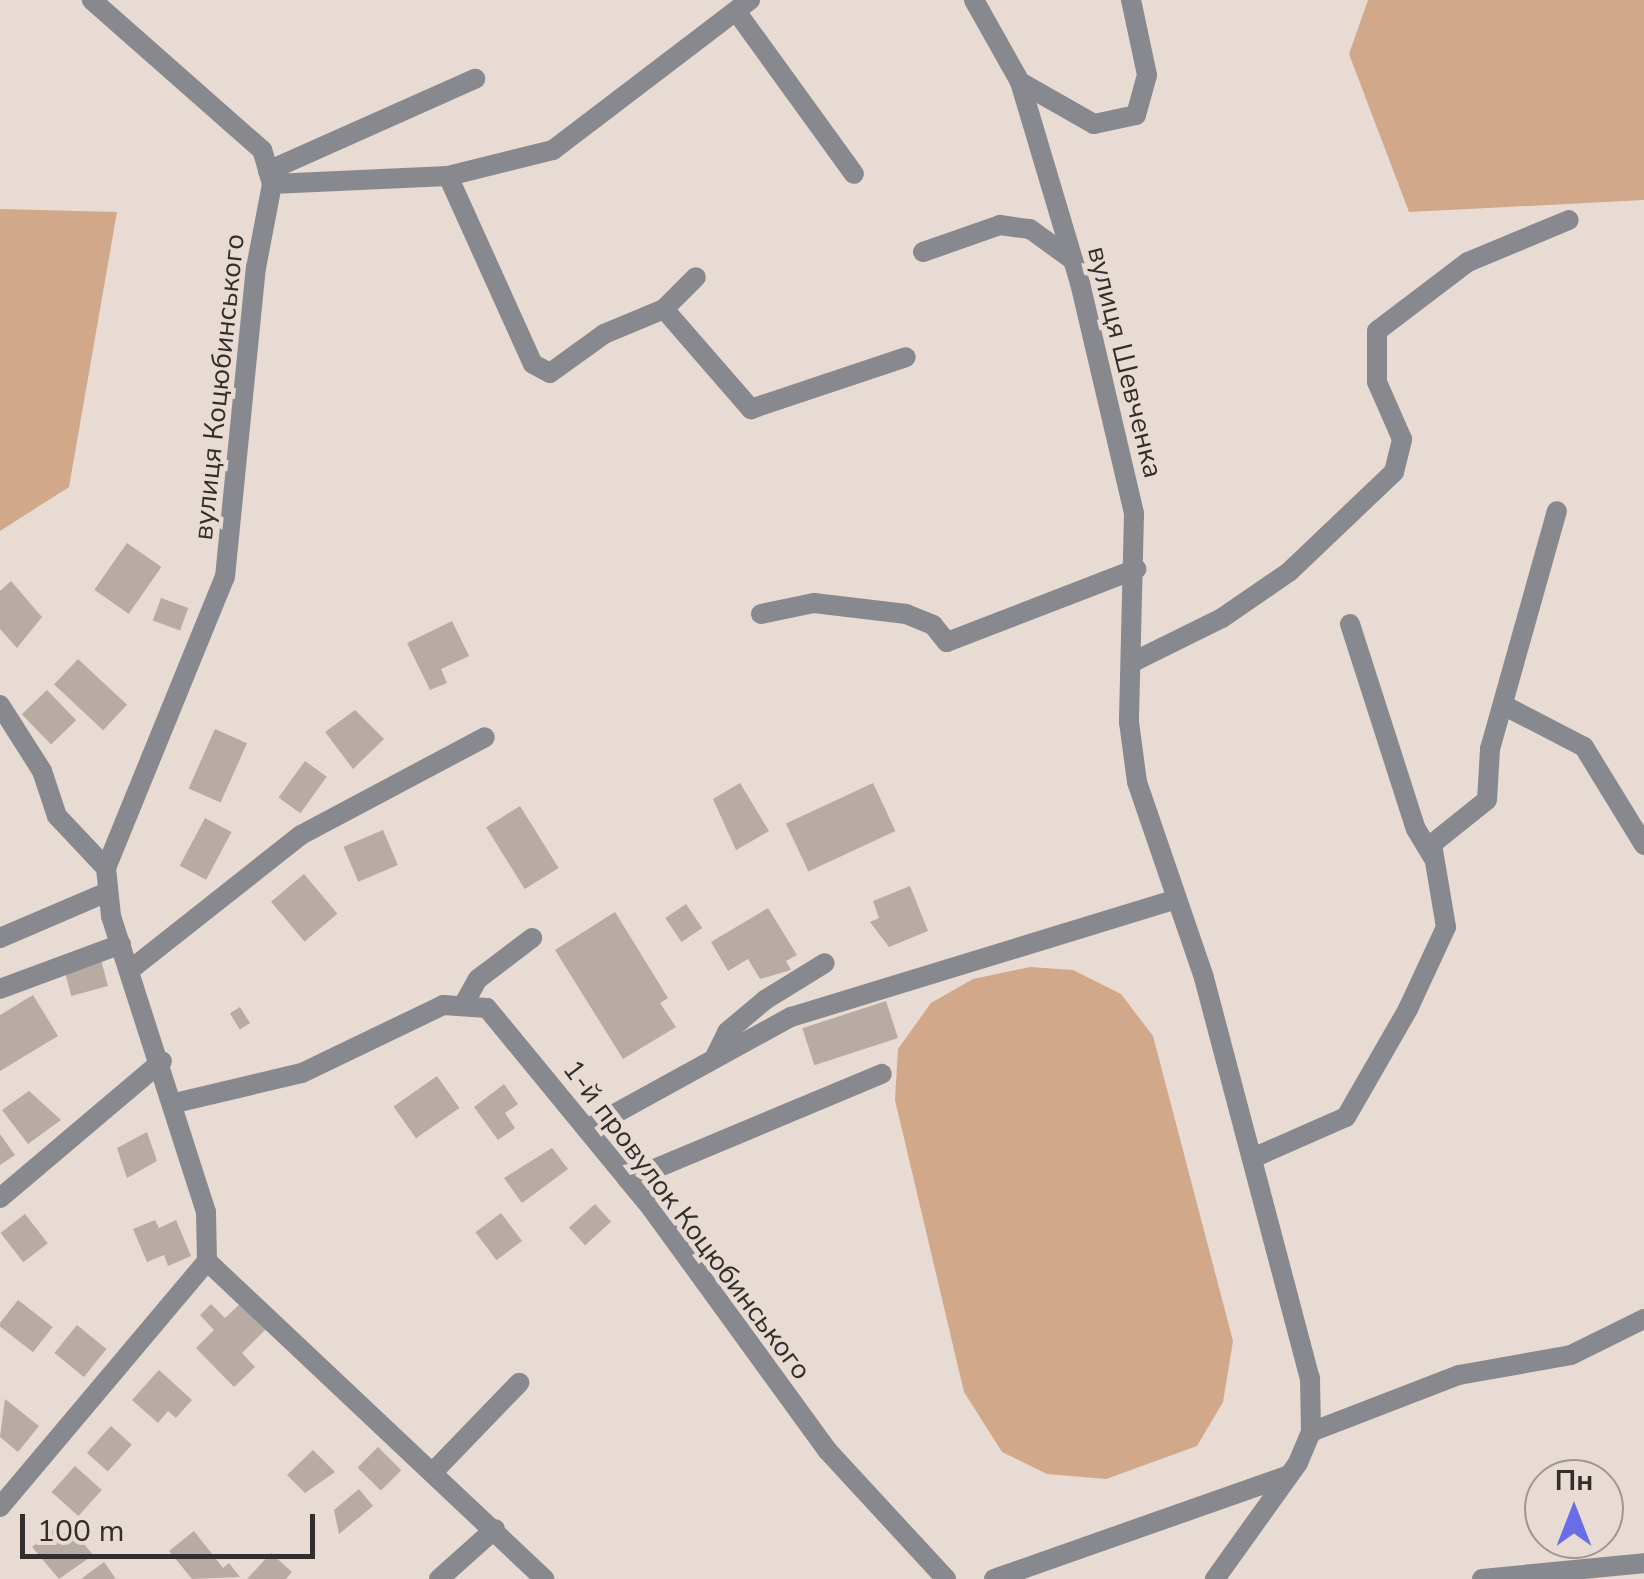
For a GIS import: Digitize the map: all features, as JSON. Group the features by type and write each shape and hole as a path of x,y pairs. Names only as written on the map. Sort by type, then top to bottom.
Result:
{"street":[{"path":"92,0 262,150 270,177"},
{"name":"вулиця Шевченка","path":"974,0 1020,82 1074,260 1134,514 1137,782 1256,1157 1310,1378 1311,1432 1287,1476 1214,1579"},
{"path":"1020,82 1094,124 1136,115 1147,75 1132,0"},
{"path":"270,177 448,176 553,150 743,6 854,174"},
{"path":"270,177 475,79"},
{"path":"448,176 533,364 550,373 563,368 604,334 664,309 696,278"},
{"name":"вулиця Коцюбинського","path":"207,1261 206,1212 175,1103 105,893 106,868 224,577 256,268 270,177"},
{"path":"1133,662 1222,618 1289,572 1394,472 1402,439 1377,382 1377,331 1468,262 1569,220"},
{"path":"924,252 1000,225 1030,229 1074,260"},
{"path":"664,309 751,409 906,357"},
{"path":"1256,1157 1346,1117 1375,1070 1446,926 1432,844 1454,820 1487,800 1490,749 1558,511"},
{"path":"761,614 814,603 906,614 933,625 947,642 1136,569"},
{"path":"1350,624 1416,829 1433,858"},
{"path":"0,706 42,771 57,816 106,868"},
{"path":"1505,706 1584,747 1644,845"},
{"path":"130,970 302,836 486,738"},
{"path":"0,938 105,893"},
{"path":"587,1129 716,1055 891,980 1024,950 1174,900"},
{"path":"175,1103 302,1073 443,1005 465,1002 478,979 532,938"},
{"path":"0,990 121,944"},
{"path":"716,1055 727,1032 765,1000 826,963"},
{"name":"1-й провулок Коцюбинського","path":"465,1002 487,1008 628,1180 827,1450 946,1579"},
{"path":"0,1198 162,1062"},
{"path":"628,1180 882,1074"},
{"path":"0,1507 207,1261 436,1469 545,1579"},
{"path":"1311,1432 1460,1375 1571,1356 1644,1319"},
{"path":"436,1469 519,1383"},
{"path":"994,1579 1287,1476"},
{"path":"439,1579 495,1529"},
{"path":"1482,1579 1644,1563"}],"shaded area":[{"path":"1368,0 1644,0 1644,200 1409,212 1349,54"},
{"path":"0,209 117,212 69,487 0,531"},
{"path":"1030,967 1073,970 1121,994 1153,1036 1233,1341 1223,1402 1197,1446 1106,1479 1047,1474 1002,1452 964,1392 895,1100 898,1049 931,1003 973,979"}],"building":[{"path":"127,543 161,567 129,614 94,590"},
{"path":"11,581 42,617 17,648 0,629 0,591"},
{"path":"161,598 188,608 180,630 153,621"},
{"path":"452,621 469,656 441,669 447,683 430,690 407,643"},
{"path":"78,659 127,705 103,730 54,685"},
{"path":"47,690 76,720 51,745 22,714"},
{"path":"355,710 384,739 353,769 325,732"},
{"path":"215,729 247,743 221,803 189,788"},
{"path":"305,761 327,777 300,813 279,797"},
{"path":"740,783 769,831 736,850 713,799"},
{"path":"873,783 895,831 808,872 786,824"},
{"path":"520,806 559,868 525,889 486,827"},
{"path":"205,818 231,832 206,880 180,866"},
{"path":"383,830 398,865 358,882 343,847"},
{"path":"304,874 337,914 304,941 271,902"},
{"path":"910,886 928,931 889,947 870,922 879,918 873,901"},
{"path":"686,904 702,928 681,942 665,918"},
{"path":"768,908 797,955 786,961 791,970 760,979 748,959 728,971 711,942"},
{"path":"615,912 668,998 660,1003 676,1027 623,1059 555,950"},
{"path":"101,960 108,986 71,996 64,970"},
{"path":"33,995 58,1036 0,1071 0,1015"},
{"path":"886,1001 898,1038 814,1065 802,1028"},
{"path":"240,1007 250,1023 240,1029 230,1013"},
{"path":"437,1076 459,1108 416,1138 394,1106"},
{"path":"504,1084 518,1104 505,1113 515,1128 498,1140 474,1107"},
{"path":"29,1091 61,1120 28,1144 2,1110"},
{"path":"147,1132 157,1161 127,1178 117,1148"},
{"path":"0,1134 15,1155 0,1165"},
{"path":"552,1148 568,1169 522,1203 504,1178"},
{"path":"595,1204 611,1222 585,1245 569,1227"},
{"path":"501,1213 522,1241 497,1260 475,1232"},
{"path":"25,1214 48,1243 23,1262 1,1233"},
{"path":"155,1220 159,1228 176,1220 191,1256 168,1266 164,1255 147,1262 133,1229"},
{"path":"18,1300 53,1327 33,1352 0,1327"},
{"path":"241,1303 266,1329 242,1353 255,1367 234,1387 196,1348 214,1330 200,1315 211,1304 225,1318"},
{"path":"77,1325 107,1349 84,1377 54,1353"},
{"path":"159,1370 192,1400 176,1418 168,1411 158,1423 132,1400"},
{"path":"5,1399 39,1426 18,1452 0,1437"},
{"path":"111,1426 132,1445 108,1471 87,1453"},
{"path":"378,1447 401,1470 381,1491 357,1468"},
{"path":"313,1450 335,1472 305,1493 287,1475"},
{"path":"75,1466 102,1490 78,1516 52,1492"},
{"path":"359,1489 373,1506 339,1534 334,1510"},
{"path":"71,1528 93,1555 59,1579 32,1547 53,1529 59,1537"},
{"path":"194,1531 223,1568 229,1563 240,1577 192,1579 169,1551"},
{"path":"271,1553 292,1572 286,1579 247,1579"},
{"path":"104,1562 116,1579 81,1579"}]}
